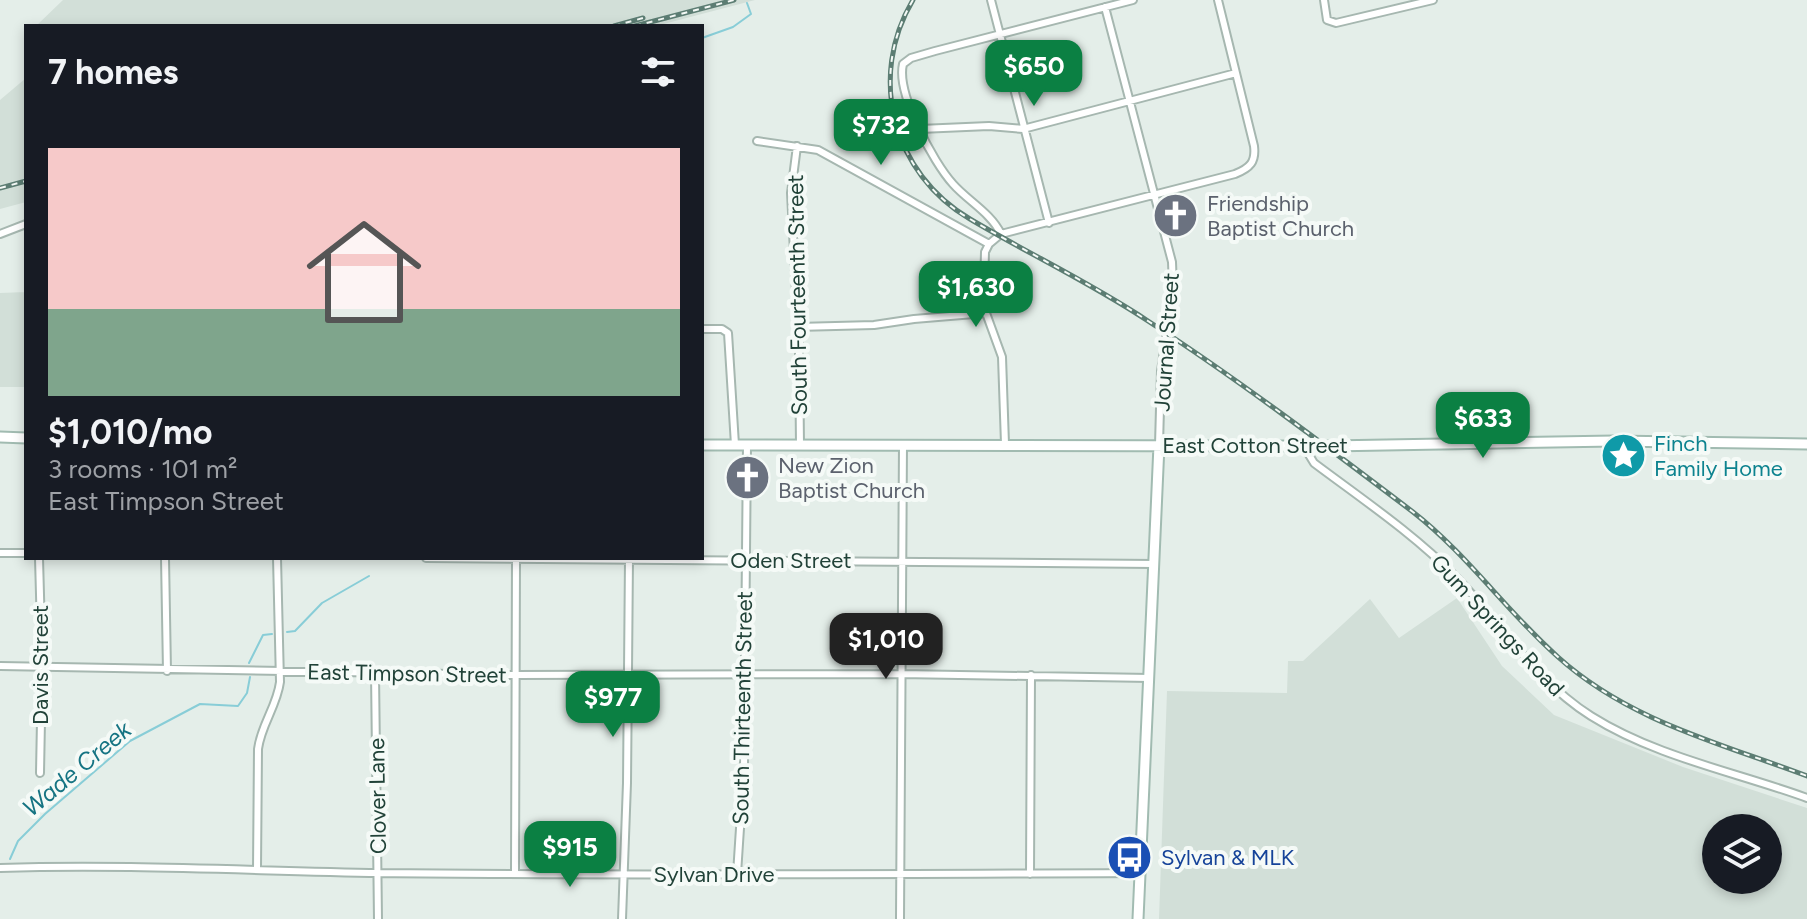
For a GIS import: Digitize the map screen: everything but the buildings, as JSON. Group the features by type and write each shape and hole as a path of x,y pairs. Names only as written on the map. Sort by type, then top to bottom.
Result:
{"main road":[{"path":"0,437 24,438"},
{"name":"East Cotton Street","path":"704,445 1303,445 1599,441 1807,444"},
{"path":"1138,919 1159,445"}],"street":[{"path":"991,0 1049,223"},
{"path":"1001,234 990,218 952,183 939,166 920,129 902,79 902,67 911,58 1133,0"},
{"path":"1005,444 1002,357 986,313 984,261 989,244 1001,234 1235,174 1252,164 1254,146 1218,0"},
{"path":"1324,0 1327,20 1336,23 1433,0"},
{"name":"Journal Street","path":"1105,7 1156,195 1173,272 1161,365 1159,445"},
{"path":"920,129 989,126 1023,129 1236,73"},
{"path":"757,141 812,148 989,244"},
{"name":"South Fourteenth Street","path":"797,146 791,193 800,445"},
{"path":"0,234 24,225"},
{"path":"797,327 874,325 986,313"},
{"path":"704,329 726,331 729,340 735,445"},
{"path":"900,919 903,444"},
{"name":"South Thirteenth Street","path":"737,874 744,777 747,445"},
{"name":"Gum Springs Road","path":"1303,445 1314,463 1448,569 1533,668 1589,715 1644,743 1807,798"},
{"path":"0,553 24,553"},
{"name":"Oden Street","path":"704,559 1155,564"},
{"name":"Davis Street","path":"39,560 42,668 40,773"},
{"path":"165,560 167,671"},
{"path":"257,869 258,749 262,731 278,695 280,672 277,560"},
{"path":"515,873 516,560"},
{"path":"622,919 629,560"},
{"name":"East Timpson Street","path":"0,666 515,675 901,674 1150,678"},
{"name":"Clover Lane","path":"375,673 378,919"},
{"path":"1030,874 1031,675"},
{"name":"Sylvan Drive","path":"0,868 139,866 378,873 622,875 1140,873"}],"shaded area":[{"path":"63,0 755,0 664,24 38,24"},
{"path":"24,80 24,203 0,209 0,100"},
{"path":"24,292 24,387 0,387 0,293"},
{"path":"1457,598 1502,666 1554,715 1683,767 1807,808 1807,919 1159,919 1167,691 1287,693 1288,661 1303,661 1370,599 1399,638"}],"waterway":[{"name":"Wade Creek","path":"704,37 733,27 751,14 747,3"},
{"name":"Wade Creek","path":"287,632 295,631 322,603 369,576"},
{"name":"Wade Creek","path":"249,663 263,635 272,634"},
{"name":"Wade Creek","path":"10,859 18,841 45,814 130,741 200,704 238,706 247,693 250,677"}],"railway":[{"path":"643,24 734,0"},
{"path":"913,0 899,30 892,60 891,91 895,122 906,150 922,177 944,200 970,219 1126,307 1216,366 1315,438 1433,528 1539,640 1586,679 1615,698 1676,728 1807,776"},
{"path":"621,24 643,18"},
{"path":"0,188 24,182"}],"place":[{"name":"Friendship Baptist Church","path":"1176,216"},
{"name":"Finch Family Home","path":"1623,456"},
{"name":"New Zion Baptist Church","path":"747,478"},
{"name":"Sylvan & MLK","path":"1130,857"}]}
